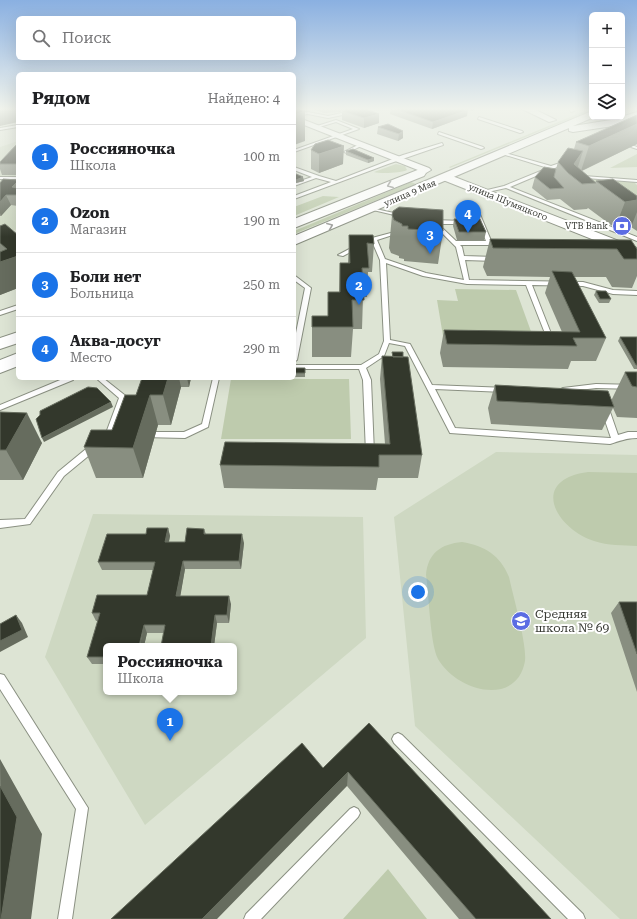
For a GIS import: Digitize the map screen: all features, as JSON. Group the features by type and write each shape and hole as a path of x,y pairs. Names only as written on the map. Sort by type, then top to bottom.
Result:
{"main road":[{"path":"467,154 474,151"},
{"name":"улица 9 Мая","path":"296,240 508,151"},
{"name":"улица 9 Мая","path":"296,223 439,165"},
{"path":"426,170 446,178"},
{"path":"0,344 16,338"},
{"path":"0,367 16,360"}],"street":[{"path":"377,151 426,170"},
{"name":"улица Шумяцкого","path":"446,178 637,252"}],"lane":[{"path":"296,197 389,163 396,158 419,151"},
{"path":"503,153 550,167"},
{"path":"485,192 506,187 570,159"},
{"path":"556,166 562,168"},
{"path":"296,169 316,177 336,182"},
{"path":"580,174 586,177 637,181"},
{"path":"296,183 316,177 325,176"},
{"path":"583,182 586,177"},
{"path":"0,178 16,178"},
{"path":"506,187 637,239"},
{"path":"373,209 384,213 413,218"},
{"path":"454,243 489,243 477,212"},
{"path":"427,222 481,222"},
{"path":"434,222 459,247 467,282"},
{"path":"368,242 404,230"},
{"path":"296,367 362,367 382,355 387,341 383,260 374,239"},
{"path":"341,255 361,245"},
{"path":"462,258 500,259"},
{"path":"383,260 425,275 467,282 583,284 613,292 637,293"},
{"path":"296,279 308,288 296,350"},
{"path":"528,283 554,348"},
{"path":"0,313 16,308"},
{"path":"387,341 408,345 453,431 610,441 616,440 628,434 637,435"},
{"path":"362,367 367,380 370,457 363,457"},
{"path":"0,408 66,380"},
{"path":"0,524 27,522 61,474 113,434 123,397 102,380"},
{"path":"139,435 185,435 205,425 216,380"},
{"path":"430,387 509,390"},
{"path":"557,391 599,392 637,387"},
{"path":"599,392 616,440"},
{"path":"0,679 82,808 65,919"},
{"path":"398,739 578,919"},
{"path":"251,919 354,813"}],"shaded area":[{"path":"0,151 16,151 16,230 0,234"},
{"path":"488,151 492,151 450,168 449,167"},
{"path":"637,154 637,167 610,168"},
{"path":"396,164 405,166 407,170 391,173 374,172"},
{"path":"592,179 634,182 637,185 637,207 587,189"},
{"path":"411,182 416,184 296,233 296,230"},
{"path":"323,196 339,197 296,215 296,206"},
{"path":"455,289 516,290 533,337 443,336 437,300 458,301"},
{"path":"349,379 351,439 221,439 231,380"},
{"name":"Средняя школа № 69","path":"496,452 637,455 637,919 620,919 415,726 394,517"},
{"path":"588,472 637,473 637,546 599,543 580,535 568,526 559,516 554,505 554,494 559,484 570,477"},
{"path":"93,514 363,517 366,638 145,825 45,657"},
{"path":"462,542 478,546 491,553 501,563 509,577 522,632 525,661 520,675 511,685 499,689 486,690 458,680 447,670 438,659 435,652 430,618 426,575 427,567 433,555 437,551 448,545"},
{"path":"388,869 427,919 343,919"}],"building":[{"path":"11,151 16,151 16,164 0,164 0,162"},
{"path":"313,151 329,151 319,154"},
{"path":"346,151 357,151 374,158 368,160"},
{"path":"566,151 583,151 574,164 596,183 582,184 568,173 558,162"},
{"path":"544,167 556,169 554,177 564,188 550,189 535,177"},
{"path":"296,174 303,177 296,180"},
{"path":"3,179 16,180 16,183 12,187 16,188 16,195 6,195 0,202 0,183"},
{"path":"613,179 637,196 637,200 625,202 596,181"},
{"path":"399,207 443,210 443,231 408,229 408,226 402,226 402,224 394,220 392,215 393,211"},
{"path":"454,219 480,219 486,232 459,232"},
{"path":"5,224 16,233 16,257 0,262 0,252 7,249 0,243 0,226"},
{"path":"349,235 373,235 374,244 367,243 369,268 362,268 364,300 352,300 353,327 312,327 312,316 328,316 328,292 340,292 340,263 350,263"},
{"path":"490,239 631,240 637,249 637,259 624,259 617,249 493,248"},
{"path":"552,271 572,272 606,338 573,338 577,346 447,344 444,330 580,332"},
{"path":"596,291 606,291 611,299 600,299"},
{"path":"620,337 637,337 637,365 636,365"},
{"path":"392,352 403,352 403,357 393,357"},
{"path":"382,356 408,357 422,455 379,455 379,467 220,465 225,442 390,444"},
{"path":"296,368 305,368 305,373 296,373"},
{"path":"625,372 637,372 637,387 632,386"},
{"path":"141,380 167,380 163,395 150,395 133,448 84,447 91,430 112,430 125,395 136,395"},
{"path":"495,385 608,391 614,407 497,401"},
{"path":"88,387 97,388 111,402 42,438 36,419 40,415 40,411"},
{"path":"0,412 27,413 6,450 0,450"},
{"path":"147,528 168,528 165,542 185,542 187,528 204,529 204,534 242,534 239,561 183,561 176,596 229,596 227,615 215,615 211,643 162,643 165,625 144,625 140,643 103,643 103,657 87,657 100,613 92,613 97,595 147,595 155,562 98,562 107,534 146,534"},
{"path":"619,602 637,602 637,654"},
{"path":"16,615 22,630 0,641 0,624"},
{"path":"369,723 551,919 476,919 348,772 202,919 111,919 302,743 323,768"},
{"path":"0,786 17,817 1,919 0,919"}],"place":[{"name":"VTB Bank","path":"622,226"},
{"name":"Аква-досуг","path":"468,233"},
{"name":"Боли нет","path":"430,254"},
{"name":"Ozon","path":"359,305"},
{"name":"Средняя школа № 69","path":"521,621"},
{"name":"Россияночка","path":"170,741"}]}
